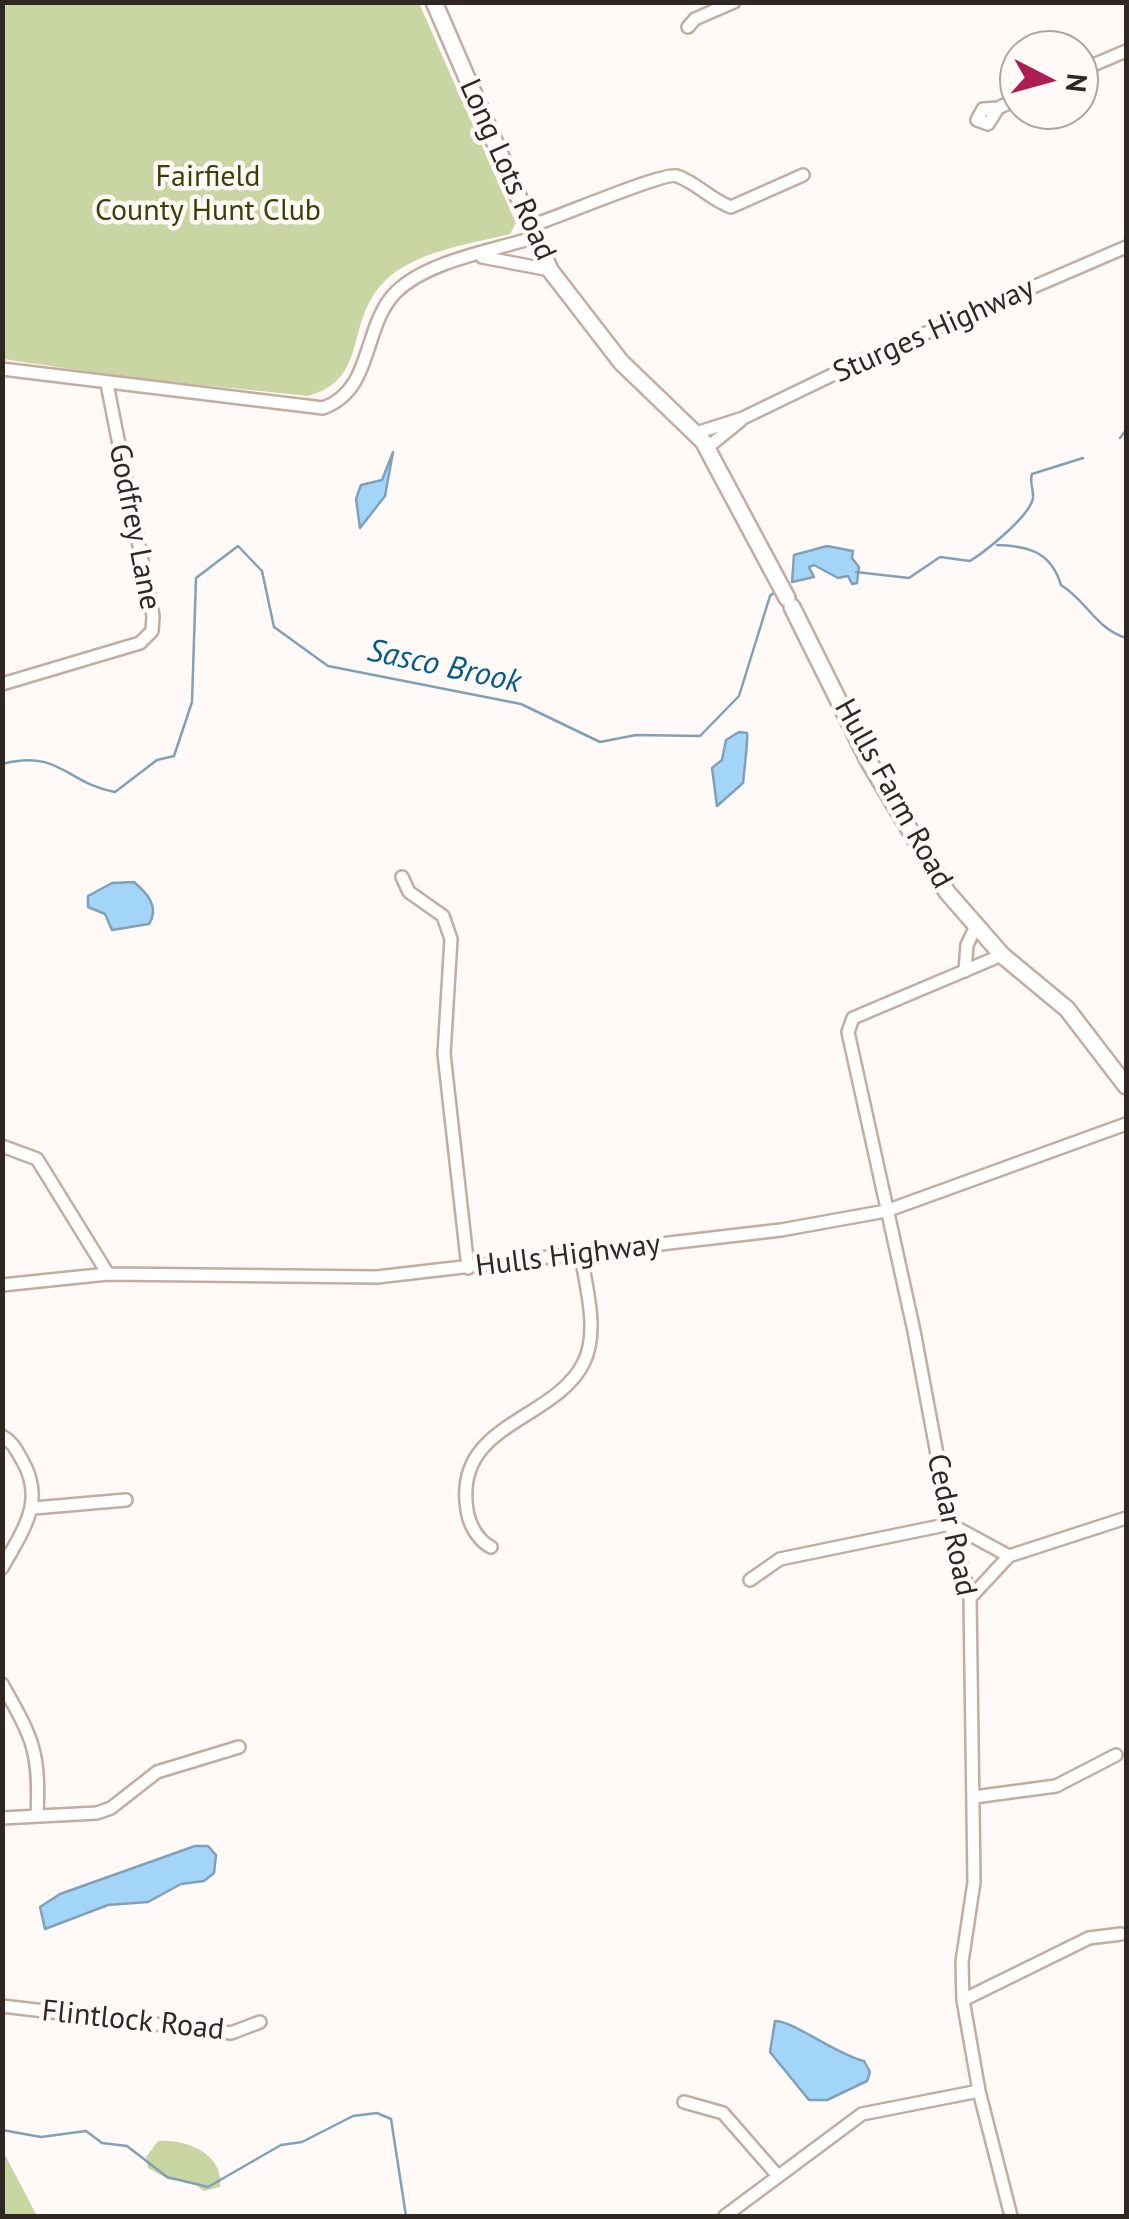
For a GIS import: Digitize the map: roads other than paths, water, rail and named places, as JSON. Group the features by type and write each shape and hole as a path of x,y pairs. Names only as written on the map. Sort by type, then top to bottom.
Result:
{"main road":[{"name":"Long Lots Road","path":"434,2 550,270 621,362 696,433 712,454"},
{"name":"Hulls Farm Road","path":"712,454 870,762 947,892 1002,955 1067,1009 1126,1086"}],"street":[{"path":"688,27 695,19 734,2"},
{"path":"1099,62 1126,51"},
{"path":"2,370 312,410 335,404 353,387 376,323 396,292 424,274 478,256 662,175 675,174 716,202 732,207 803,175"},
{"name":"Sturges Highway","path":"696,433 743,418 861,361 1126,246"},
{"path":"478,256 550,270"},
{"name":"Godfrey Lane","path":"2,684 140,644 152,631 153,616 106,384"},
{"name":"Sturges Highway","path":"712,454 743,418"},
{"path":"402,876 410,892 443,916 451,939 444,1054 468,1268"},
{"path":"964,971 966,945 975,928"},
{"name":"Cedar Road","path":"1002,955 852,1018 848,1032 950,1524 970,1598 974,1882 962,1962 963,2000 980,2091 1011,2216"},
{"name":"Hulls Highway","path":"2,1285 108,1274 377,1278 782,1230 886,1211 1123,1123"},
{"path":"2,1146 37,1159 108,1274"},
{"path":"491,1547 470,1524 466,1474 480,1448 571,1381 584,1362 590,1339 580,1255"},
{"path":"2,1436 12,1441 33,1479 34,1508 2,1568"},
{"path":"34,1508 126,1500"},
{"path":"970,1598 1009,1556 1126,1518"},
{"path":"750,1580 780,1558 950,1524 1009,1556"},
{"path":"2,1684 35,1743 40,1766 38,1815"},
{"path":"2,1818 97,1813 111,1808 157,1772 239,1747"},
{"path":"974,1797 1056,1786 1116,1755"},
{"path":"963,2000 1089,1938 1121,1934"},
{"name":"Flintlock Road","path":"2,2006 231,2034 260,2022"},
{"path":"725,2216 862,2114 980,2091"},
{"path":"684,2102 723,2113 778,2176"}],"water":[{"path":"393,452 385,496 360,528 356,499 361,485 382,480"},
{"path":"827,546 853,551 852,558 859,567 857,583 814,565 809,567 814,577 792,582 794,555"},
{"path":"739,732 747,733 743,783 717,806 712,768 722,760 726,740"},
{"path":"134,882 150,901 152,918 149,924 112,930 105,914 88,907 88,896 112,883"},
{"path":"195,1846 208,1846 216,1855 214,1873 204,1881 181,1884 148,1902 108,1905 45,1929 40,1907 60,1894"},
{"path":"775,2021 864,2061 870,2072 867,2081 827,2100 809,2100 770,2052"}],"waterway":[{"name":"Sasco Brook","path":"1120,438 1126,430"},
{"name":"Sasco Brook","path":"856,572 909,578 940,557 970,561 1024,514 1033,498 1032,474 1083,458"},
{"path":"997,545 1029,549 1045,558 1061,585 1106,628 1126,638"},
{"name":"Sasco Brook","path":"2,764 38,761 115,792 157,760 174,756 192,702 196,578 238,546 262,571 274,627 328,666 521,704 600,742 636,735 700,736 739,696 770,596 777,590"},
{"path":"2,2130 41,2137 86,2131 102,2143 127,2146 167,2177 208,2187 281,2145 302,2142 353,2116 377,2113 391,2119 406,2216"}],"park label":[{"name":"Fairfield County Hunt Club","path":"208,194"}]}
